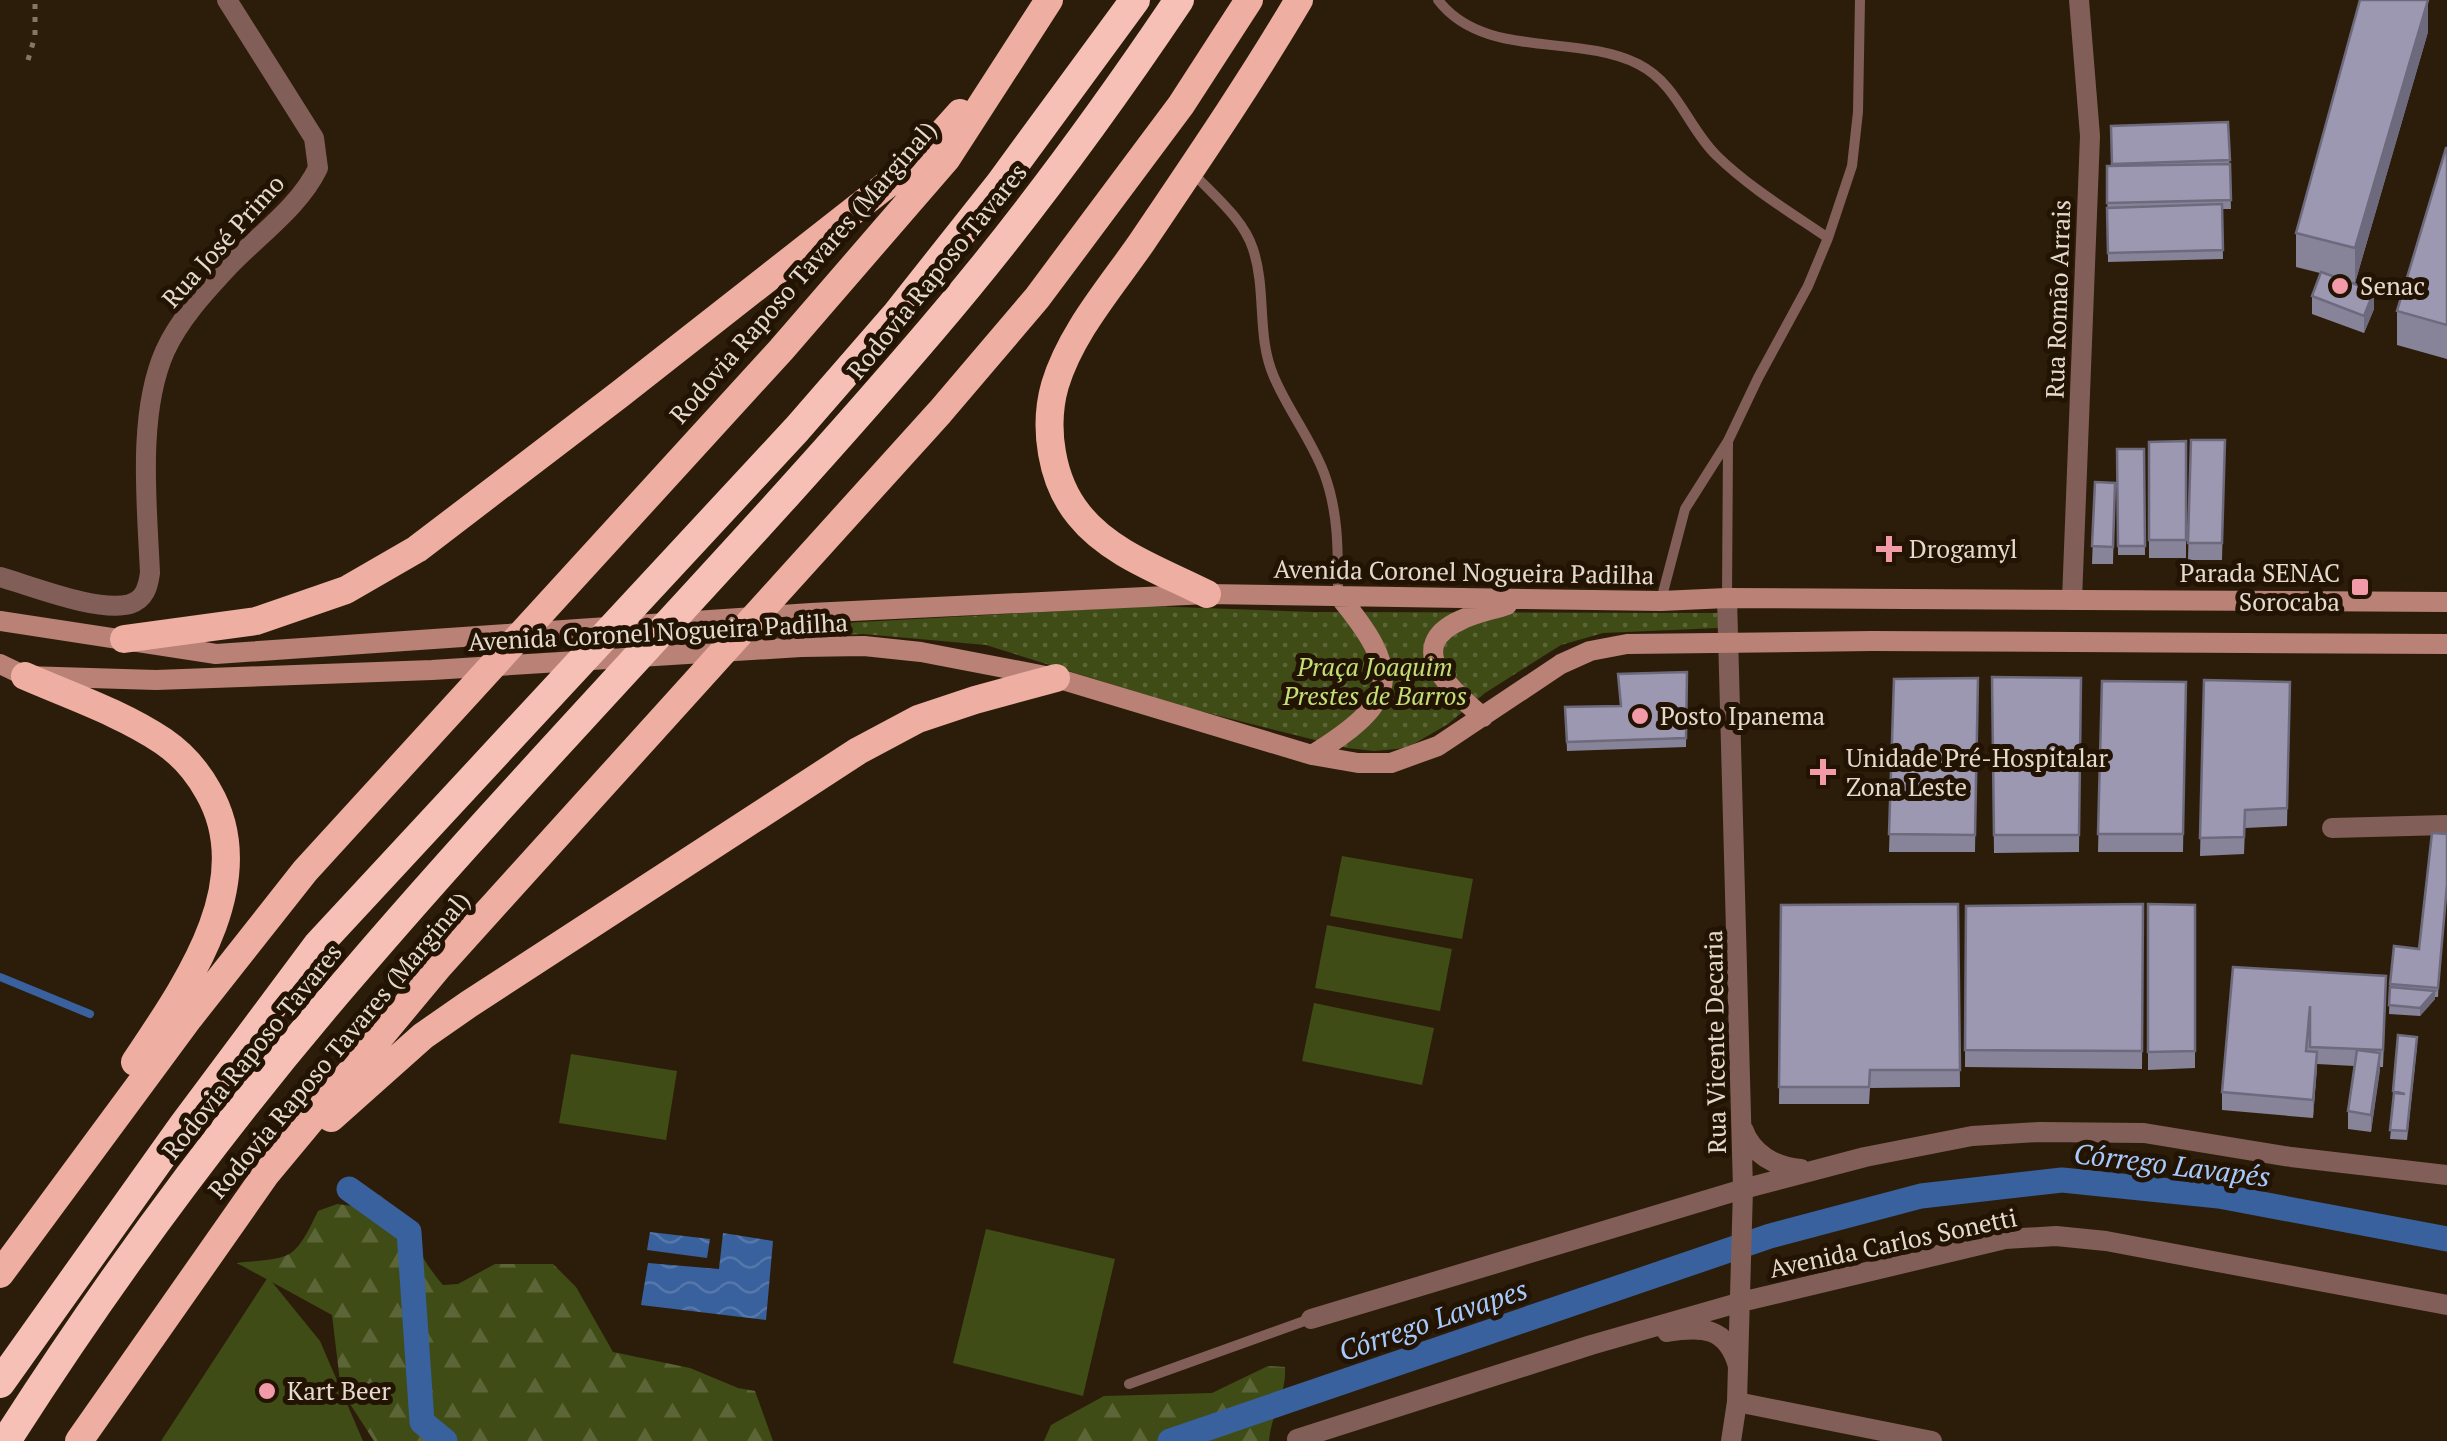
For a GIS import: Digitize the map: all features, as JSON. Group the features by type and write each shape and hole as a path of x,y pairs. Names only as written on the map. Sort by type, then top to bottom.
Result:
{"highway":[{"name":"Rodovia Raposo Tavares (Marginal)","path":"0,1274 189,1018 294,886 781,350 947,158 1048,0"},
{"name":"Rodovia Raposo Tavares","path":"0,1383 171,1142 318,945 681,554 897,314 1000,184 1135,0"},
{"name":"Rodovia Raposo Tavares","path":"6,1441 60,1357 204,1156 351,976 936,325 1042,192 1179,0"},
{"name":"Rodovia Raposo Tavares (Marginal)","path":"79,1441 266,1174 439,966 940,412 1037,298 1134,171 1249,0"},
{"path":"1208,594 1118,549 1096,534 1077,513 1055,468 1050,429 1055,386 1072,345 1300,0"},
{"path":"124,639 256,621 346,590 417,549 917,161 1025,41"},
{"path":"0,1263 163,1020 210,932 227,865 218,807 184,757 130,722 12,670"},
{"path":"266,1174 423,1036 858,751 918,720 1056,678"}],"main road":[{"name":"Avenida Coronel Nogueira Padilha","path":"0,621 216,654 811,614 1208,594 1660,601 1727,598 2447,602"},
{"path":"1312,755 1365,718 1383,682 1376,645 1338,595"},
{"path":"1483,717 1442,680 1433,655 1435,644 1441,634 1461,620 1522,600"},
{"name":"Avenida Coronel Nogueira Padilha","path":"12,670 156,680 432,670 864,646 922,652 1056,678 1312,755 1358,763 1391,762 1438,746 1561,664 1590,650 1628,644 2447,644"}],"street":[{"name":"Rua José Primo","path":"0,577 103,604 131,604 148,589 148,445 154,388 165,351 193,306 302,192 318,168 314,138 227,0"},
{"name":"Rua Romão Arrais","path":"2072,600 2090,136 2079,0"},
{"path":"1727,598 1728,641"},
{"name":"Rua Vicente Decaria","path":"1728,641 1742,1125 1742,1278 1737,1402 1731,1441"},
{"path":"2332,828 2447,824"},
{"path":"1742,1125 1757,1152 1772,1162 1814,1170"},
{"path":"1311,1319 1742,1199 1814,1170 1972,1136 2144,1133 2290,1157 2447,1174"},
{"name":"Avenida Carlos Sonetti","path":"1297,1438 1591,1344 1740,1302 2005,1239 2056,1236 2106,1241 2447,1304"},
{"name":"Avenida Carlos Sonetti","path":"1591,1344 1683,1329 1709,1331 1725,1338 1734,1350 1738,1366"},
{"path":"1737,1402 1932,1441"}],"lane":[{"path":"1438,0 1454,19 1478,32 1636,63 1661,80 1680,101 1714,153 1755,189 1828,238"},
{"path":"1660,601 1685,509 1728,441 1808,286 1852,166 1858,112 1860,0"},
{"path":"1190,170 1240,223 1252,246 1260,276 1263,342 1273,376 1317,459 1332,500 1338,528 1338,595"},
{"path":"1727,598 1728,441"},
{"path":"1129,1384 1311,1319"}],"path":[{"path":"28,60 35,36 34,0"}],"green space":[{"name":"Praça Joaquim Prestes de Barros","path":"1149,606 1314,612 1718,613 1718,628 1603,633 1561,645 1407,748 1374,751 1347,748 1184,707 986,645 863,634 765,639 772,627"},
{"path":"1342,856 1473,879 1462,939 1330,916"},
{"path":"1327,925 1452,949 1440,1011 1315,988"},
{"path":"1314,1003 1434,1028 1422,1085 1302,1061"},
{"path":"571,1054 677,1071 666,1140 559,1123"},
{"path":"380,1195 443,1285 458,1284 495,1264 553,1264 576,1287 613,1352 690,1368 755,1391 773,1441 374,1441 341,1390 332,1315 237,1263 289,1254 303,1240 318,1211 337,1204 369,1208"},
{"path":"986,1229 1115,1259 1083,1396 953,1363"},
{"name":"Kart Beer","path":"268,1277 320,1341 363,1441 161,1441"},
{"path":"1268,1366 1285,1367 1284,1386 1269,1441 1044,1441 1051,1425 1104,1396 1212,1393"}],"water":[{"path":"650,1232 710,1239 707,1258 647,1250"},
{"path":"723,1233 773,1241 766,1320 641,1305 648,1263 719,1269"}],"building":[{"path":"2360,0 2428,0 2355,248 2296,233"},
{"path":"2228,122 2230,160 2112,164 2111,126"},
{"path":"2447,148 2447,325 2397,311"},
{"path":"2230,164 2231,200 2107,203 2107,166"},
{"path":"2222,204 2223,250 2108,253 2107,208"},
{"path":"2321,272 2374,291 2364,316 2312,296"},
{"path":"2191,440 2225,440 2222,543 2188,543"},
{"path":"2186,441 2186,540 2149,540 2149,442"},
{"path":"2117,449 2144,449 2145,546 2118,546"},
{"path":"2095,482 2115,483 2113,547 2092,546"},
{"name":"Posto Ipanema","path":"1687,672 1686,738 1567,742 1565,707 1621,706 1618,674"},
{"path":"1992,677 2081,678 2079,835 1994,835"},
{"path":"1978,678 1975,835 1889,834 1894,679"},
{"path":"2204,680 2290,682 2287,808 2245,810 2244,837 2200,838"},
{"path":"2102,681 2186,682 2183,834 2098,834"},
{"path":"2432,833 2447,834 2438,988 2390,984 2394,946 2419,949"},
{"path":"1958,904 1960,1070 1870,1070 1869,1087 1779,1087 1781,905"},
{"path":"2143,904 2142,1051 1965,1050 1966,906"},
{"path":"2148,904 2195,905 2195,1051 2148,1052"},
{"path":"2233,967 2386,976 2383,1050 2310,1047 2310,1006 2306,1051 2317,1052 2313,1100 2222,1092"},
{"path":"2390,987 2435,991 2420,1008 2389,1005"},
{"path":"2398,1035 2417,1037 2407,1131 2390,1130 2394,1093 2405,1094 2393,1091"},
{"path":"2357,1050 2380,1053 2371,1115 2348,1111"}],"waterway":[{"name":"Córrego Lavapes","path":"0,977 90,1014"},
{"name":"Córrego Lavapés","path":"1170,1441 1770,1236 1921,1196 2062,1180 2219,1196 2447,1239"},
{"name":"Córrego Lavapes","path":"349,1189 409,1232 422,1422 445,1441"}],"place":[{"name":"Senac","path":"2340,286"},
{"name":"Drogamyl","path":"1889,549"},
{"name":"Parada SENAC Sorocaba","path":"2360,587"},
{"name":"Posto Ipanema","path":"1640,716"},
{"name":"Unidade Pré-Hospitalar Zona Leste","path":"1823,772"},
{"name":"Kart Beer","path":"267,1391"}]}
